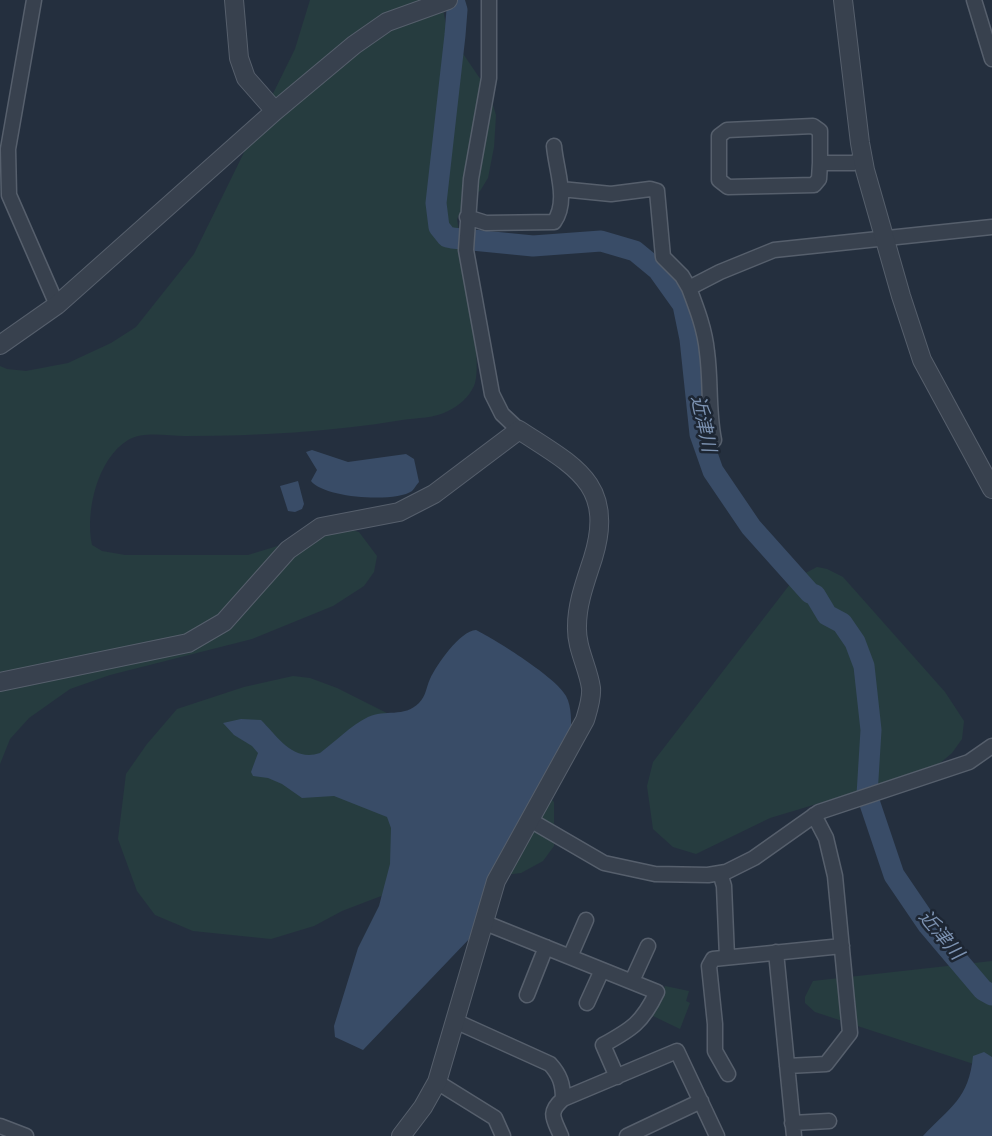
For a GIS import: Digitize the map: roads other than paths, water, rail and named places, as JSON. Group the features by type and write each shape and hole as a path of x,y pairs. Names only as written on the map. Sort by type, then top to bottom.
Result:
{"street":[{"path":"34,0 8,149 9,195 57,305"},
{"path":"233,0 239,58 246,78 275,111"},
{"path":"0,345 57,305 275,111 372,32 387,22 447,0"},
{"path":"401,1136 424,1107 437,1082 495,881 585,720 590,704 591,688 576,637 579,602 599,540 601,521 597,499 590,484 576,468 519,430 502,414 492,394 466,250 467,217 489,78 489,0"},
{"path":"842,0 863,159 885,240 922,360 992,489"},
{"path":"974,0 992,59"},
{"path":"813,126 821,131 821,163 819,179 814,185 728,187 719,180 719,136 727,130 813,126"},
{"path":"467,217 486,223 554,222 557,218 561,189 555,168 554,146"},
{"path":"821,163 853,163 863,159"},
{"path":"561,189 611,194 650,189 657,191 663,257 682,276 689,288 708,354 714,440"},
{"path":"689,288 774,250 992,227"},
{"path":"0,682 188,643 224,622 288,550 321,527 399,512 434,494 519,430"},
{"path":"530,820 604,863 655,874 708,876 754,858 814,815 969,762 992,746"},
{"path":"787,1066 826,1064 850,1033 835,876 826,838 814,815"},
{"path":"720,873 724,886 727,957"},
{"path":"569,957 586,920"},
{"path":"482,922 657,992 648,1011 632,1029 603,1045 617,1077"},
{"path":"632,982 649,946"},
{"path":"728,1074 715,1051 709,966 713,959 842,946"},
{"path":"527,995 546,947"},
{"path":"776,952 793,1130 830,1121"},
{"path":"587,1003 602,970"},
{"path":"455,1021 550,1065 559,1074 563,1099"},
{"path":"561,1136 552,1116 554,1107 563,1099 677,1051 717,1136"},
{"path":"437,1082 495,1118 501,1135"},
{"path":"627,1136 701,1101"},
{"path":"0,1126 26,1136"}],"water":[{"path":"312,450 348,462 406,454 414,459 419,482 412,491 391,497 360,497 330,491 311,481 317,470 306,452"},
{"path":"298,481 304,504 302,509 288,511 280,486"},
{"path":"476,630 525,660 560,688 569,705 571,734 484,892 471,937 363,1050 335,1037 334,1026 358,948 379,906 390,864 391,828 387,817 334,796 302,798 282,784 253,776 251,772 258,753 223,723 241,719 261,720 294,751 310,755 320,753 368,717 413,708 423,698 443,657 463,636"},
{"path":"984,1052 992,1057 992,1136 923,1136 963,1093 973,1056"}],"waterway":[{"name":"近津川","path":"454,0 457,10 455,35 436,203 439,227 447,237 533,246 601,241 635,251 658,270 683,305 690,339 700,434 713,471 751,527 810,593 815,595 827,615 842,623 855,642 864,666 871,730 867,795 894,875 928,925 983,990 992,995"}]}
